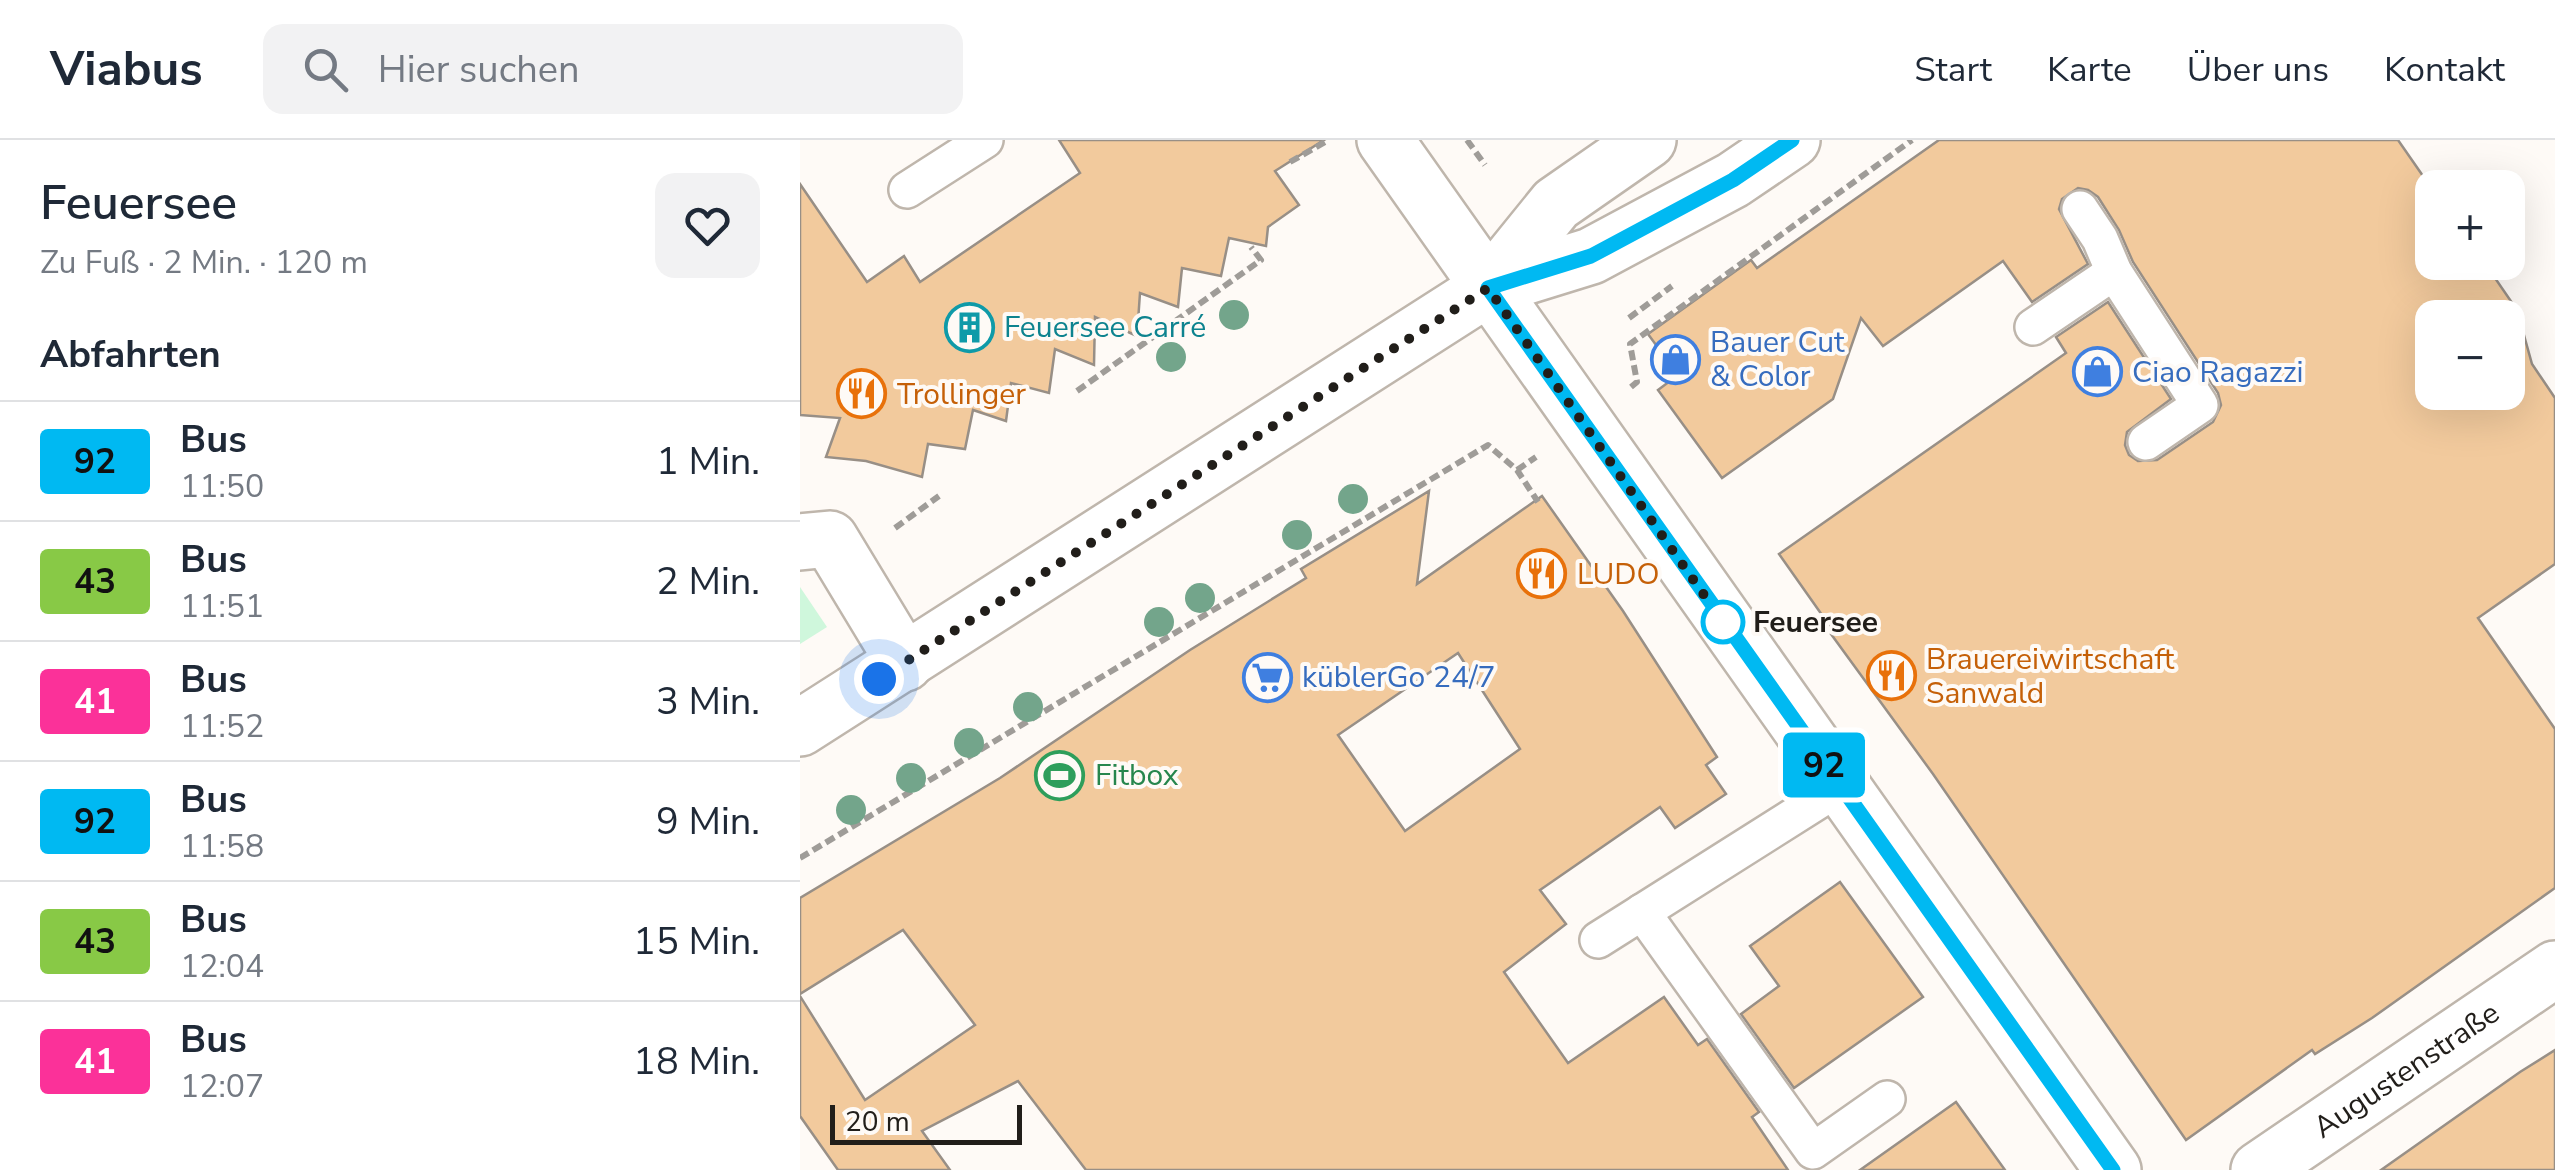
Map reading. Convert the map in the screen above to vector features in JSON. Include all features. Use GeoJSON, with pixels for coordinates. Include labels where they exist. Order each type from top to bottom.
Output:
{"type":"FeatureCollection","features":[{"type":"Feature","properties":{"kind":"street"},"geometry":{"type":"LineString","coordinates":[[1385,140],[2113,1170]]}},
{"type":"Feature","properties":{"kind":"street"},"geometry":{"type":"LineString","coordinates":[[1488,288],[1556,204],[1648,140]]}},
{"type":"Feature","properties":{"kind":"street"},"geometry":{"type":"LineString","coordinates":[[800,728],[1488,288],[1591,256],[1733,180],[1792,140]]}},
{"type":"Feature","properties":{"kind":"street"},"geometry":{"type":"LineString","coordinates":[[800,542],[830,539],[905,663]]}},
{"type":"Feature","properties":{"kind":"street","name":"Augustenstraße"},"geometry":{"type":"LineString","coordinates":[[2258,1170],[2555,969]]}},
{"type":"Feature","properties":{"kind":"lane"},"geometry":{"type":"LineString","coordinates":[[907,190],[985,140]]}},
{"type":"Feature","properties":{"kind":"lane"},"geometry":{"type":"LineString","coordinates":[[2080,209],[2100,239],[2114,272],[2200,405],[2146,442]]}},
{"type":"Feature","properties":{"kind":"lane"},"geometry":{"type":"LineString","coordinates":[[2033,327],[2114,272]]}},
{"type":"Feature","properties":{"kind":"lane"},"geometry":{"type":"LineString","coordinates":[[1598,940],[1840,788]]}},
{"type":"Feature","properties":{"kind":"lane"},"geometry":{"type":"LineString","coordinates":[[1642,912],[1813,1151],[1887,1099]]}},
{"type":"Feature","properties":{"kind":"path"},"geometry":{"type":"LineString","coordinates":[[1290,162],[1328,140]]}},
{"type":"Feature","properties":{"kind":"path"},"geometry":{"type":"LineString","coordinates":[[1468,140],[1485,165]]}},
{"type":"Feature","properties":{"kind":"path"},"geometry":{"type":"LineString","coordinates":[[1583,423],[1637,382],[1630,344],[1912,140]]}},
{"type":"Feature","properties":{"kind":"path"},"geometry":{"type":"LineString","coordinates":[[1076,392],[1261,260],[1251,246]]}},
{"type":"Feature","properties":{"kind":"path"},"geometry":{"type":"LineString","coordinates":[[1734,256],[1741,266]]}},
{"type":"Feature","properties":{"kind":"path"},"geometry":{"type":"LineString","coordinates":[[800,858],[1488,445],[1517,470],[1538,502]]}},
{"type":"Feature","properties":{"kind":"green space"},"geometry":{"type":"Polygon","coordinates":[[[800,587],[827,627],[800,644],[800,587]]]}},
{"type":"Feature","properties":{"kind":"building","name":"Feuersee Carré"},"geometry":{"type":"Polygon","coordinates":[[[1059,140],[1324,140],[1275,171],[1299,205],[1268,227],[1266,246],[1229,238],[1221,276],[1182,268],[1178,307],[1140,293],[1137,336],[1095,317],[1094,365],[1055,349],[1049,393],[1011,383],[1006,421],[973,410],[965,449],[928,444],[922,477],[866,461],[826,457],[840,418],[800,415],[800,184],[867,282],[904,256],[920,282],[1080,173],[1059,140]]]}},
{"type":"Feature","properties":{"kind":"building"},"geometry":{"type":"Polygon","coordinates":[[[1939,140],[2398,140],[2419,170],[2415,170],[2415,280],[2496,280],[2510,300],[2415,300],[2415,410],[2525,410],[2525,339],[2532,364],[2555,398],[2555,564],[2478,618],[2555,729],[2555,888],[2372,1018],[2315,1054],[2312,1050],[2186,1140],[1779,554],[2066,353],[2056,337],[2108,302],[2171,399],[2127,432],[2125,445],[2129,455],[2138,461],[2157,460],[2213,422],[2221,405],[2218,393],[2133,262],[2098,197],[2078,188],[2062,199],[2059,209],[2088,264],[2032,302],[2003,261],[1883,346],[1861,318],[1833,399],[1722,478],[1658,390],[1678,375],[1648,334],[1751,260],[1757,268],[1939,140]]]}},
{"type":"Feature","properties":{"kind":"building"},"geometry":{"type":"Polygon","coordinates":[[[1429,491],[1417,584],[1542,496],[1623,611],[1717,757],[1706,765],[1726,794],[1675,828],[1660,807],[1540,890],[1566,924],[1504,972],[1568,1063],[1664,997],[1698,1045],[1707,1039],[1759,1112],[1752,1117],[1788,1170],[1086,1170],[1018,1081],[922,1131],[950,1170],[838,1170],[800,1116],[800,996],[865,1100],[975,1025],[903,930],[800,994],[800,898],[1000,778],[1190,650],[1306,578],[1301,569],[1429,491]],[[1458,653],[1338,735],[1405,831],[1520,749],[1458,653]]]}},
{"type":"Feature","properties":{"kind":"building"},"geometry":{"type":"Polygon","coordinates":[[[1840,882],[1923,997],[1794,1088],[1741,1014],[1779,986],[1750,946],[1840,882]]]}},
{"type":"Feature","properties":{"kind":"building"},"geometry":{"type":"Polygon","coordinates":[[[2555,1050],[2555,1170],[2381,1170],[2520,1072],[2555,1050]]]}},
{"type":"Feature","properties":{"kind":"building"},"geometry":{"type":"Polygon","coordinates":[[[1956,1102],[2005,1170],[1860,1170],[1956,1102]]]}},
{"type":"Feature","properties":{"kind":"bus line","name":"92"},"geometry":{"type":"LineString","coordinates":[[1792,140],[1733,180],[1591,256],[1488,288],[2113,1170]]}},
{"type":"Feature","properties":{"kind":"place","name":"Feuersee Carré"},"geometry":{"type":"Point","coordinates":[969,327]}},
{"type":"Feature","properties":{"kind":"place","name":"Bauer Cut & Color"},"geometry":{"type":"Point","coordinates":[1675,359]}},
{"type":"Feature","properties":{"kind":"place","name":"Ciao Ragazzi"},"geometry":{"type":"Point","coordinates":[2097,372]}},
{"type":"Feature","properties":{"kind":"place","name":"Trollinger"},"geometry":{"type":"Point","coordinates":[862,394]}},
{"type":"Feature","properties":{"kind":"place","name":"LUDO"},"geometry":{"type":"Point","coordinates":[1542,574]}},
{"type":"Feature","properties":{"kind":"place","name":"Feuersee"},"geometry":{"type":"Point","coordinates":[1723,622]}},
{"type":"Feature","properties":{"kind":"place","name":"Brauereiwirtschaft Sanwald"},"geometry":{"type":"Point","coordinates":[1891,676]}},
{"type":"Feature","properties":{"kind":"place","name":"küblerGo 24/7"},"geometry":{"type":"Point","coordinates":[1267,677]}},
{"type":"Feature","properties":{"kind":"place","name":"Fitbox"},"geometry":{"type":"Point","coordinates":[1060,775]}},
{"type":"Feature","properties":{"kind":"route"},"geometry":{"type":"LineString","coordinates":[[879,679],[1488,288],[1723,622]]}}]}
